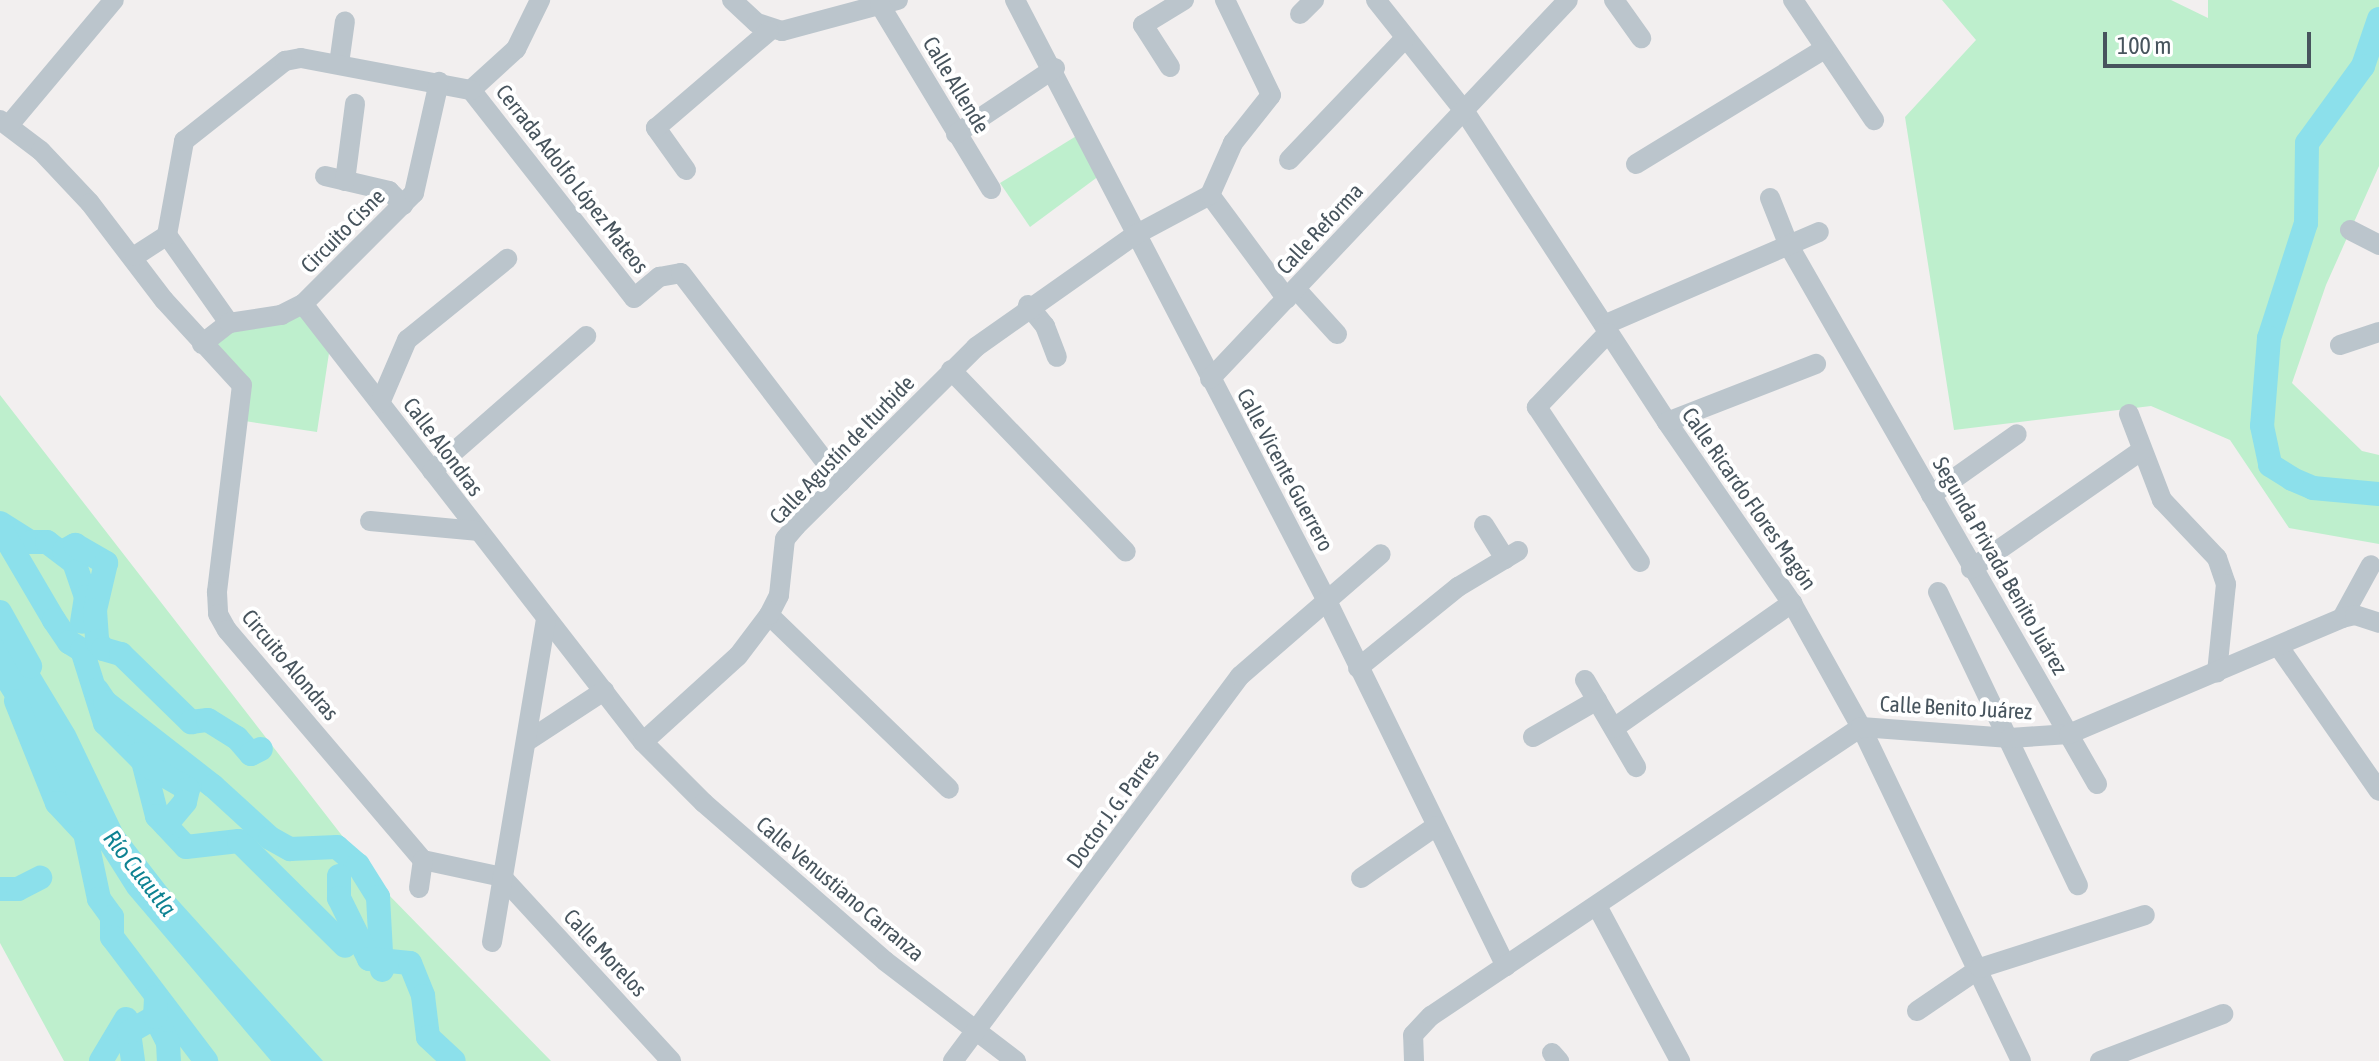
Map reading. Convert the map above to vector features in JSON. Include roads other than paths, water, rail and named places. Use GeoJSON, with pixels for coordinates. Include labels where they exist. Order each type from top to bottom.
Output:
{"type":"FeatureCollection","features":[{"type":"Feature","properties":{"kind":"street"},"geometry":{"type":"LineString","coordinates":[[114,0],[5,122],[41,151],[135,256],[170,306],[202,344]]}},
{"type":"Feature","properties":{"kind":"street"},"geometry":{"type":"LineString","coordinates":[[229,323],[167,235],[184,141],[285,61],[339,64],[471,90],[516,49],[540,0]]}},
{"type":"Feature","properties":{"kind":"street"},"geometry":{"type":"LineString","coordinates":[[732,0],[769,31]]}},
{"type":"Feature","properties":{"kind":"street","name":"Calle Vicente Guerrero"},"geometry":{"type":"LineString","coordinates":[[1015,0],[1055,68],[1135,235],[1326,599],[1506,966]]}},
{"type":"Feature","properties":{"kind":"street"},"geometry":{"type":"LineString","coordinates":[[1170,67],[1143,25],[1184,0]]}},
{"type":"Feature","properties":{"kind":"street"},"geometry":{"type":"LineString","coordinates":[[1225,0],[1271,95],[1233,143],[1210,195],[1292,294],[1337,334]]}},
{"type":"Feature","properties":{"kind":"street","name":"Calle Ricardo Flores Magón"},"geometry":{"type":"LineString","coordinates":[[1376,0],[1465,112],[1667,422],[1792,603],[1861,727],[1980,968],[2021,1061]]}},
{"type":"Feature","properties":{"kind":"street","name":"Calle Reforma"},"geometry":{"type":"LineString","coordinates":[[1210,379],[1568,0]]}},
{"type":"Feature","properties":{"kind":"street"},"geometry":{"type":"LineString","coordinates":[[1614,0],[1641,38]]}},
{"type":"Feature","properties":{"kind":"street"},"geometry":{"type":"LineString","coordinates":[[1793,0],[1823,50],[1874,120]]}},
{"type":"Feature","properties":{"kind":"street"},"geometry":{"type":"LineString","coordinates":[[686,170],[656,128],[769,31],[889,2]]}},
{"type":"Feature","properties":{"kind":"street","name":"Calle Allende"},"geometry":{"type":"LineString","coordinates":[[889,2],[956,134],[991,189]]}},
{"type":"Feature","properties":{"kind":"street"},"geometry":{"type":"LineString","coordinates":[[339,64],[345,21]]}},
{"type":"Feature","properties":{"kind":"street"},"geometry":{"type":"LineString","coordinates":[[1289,160],[1405,38]]}},
{"type":"Feature","properties":{"kind":"street"},"geometry":{"type":"LineString","coordinates":[[1636,164],[1823,50]]}},
{"type":"Feature","properties":{"kind":"street"},"geometry":{"type":"LineString","coordinates":[[956,134],[1055,68]]}},
{"type":"Feature","properties":{"kind":"street","name":"Circuito Cisne"},"geometry":{"type":"LineString","coordinates":[[202,344],[229,323],[281,315],[303,304],[414,193],[439,82]]}},
{"type":"Feature","properties":{"kind":"street","name":"Cerrada Adolfo López Mateos"},"geometry":{"type":"LineString","coordinates":[[471,90],[634,298],[659,277],[681,273],[841,482]]}},
{"type":"Feature","properties":{"kind":"street"},"geometry":{"type":"LineString","coordinates":[[355,104],[335,178],[389,191],[403,205]]}},
{"type":"Feature","properties":{"kind":"street","name":"Calle Agustín de Iturbide"},"geometry":{"type":"LineString","coordinates":[[643,742],[738,656],[769,615],[779,595],[785,539],[951,370],[1028,305],[1135,235],[1210,195]]}},
{"type":"Feature","properties":{"kind":"street","name":"Segunda Privada Benito Juárez"},"geometry":{"type":"LineString","coordinates":[[1770,198],[1789,246],[1971,569],[2097,784]]}},
{"type":"Feature","properties":{"kind":"street"},"geometry":{"type":"LineString","coordinates":[[2350,230],[2379,245]]}},
{"type":"Feature","properties":{"kind":"street"},"geometry":{"type":"LineString","coordinates":[[1640,562],[1537,407],[1606,329],[1819,232]]}},
{"type":"Feature","properties":{"kind":"street"},"geometry":{"type":"LineString","coordinates":[[135,256],[167,235]]}},
{"type":"Feature","properties":{"kind":"street"},"geometry":{"type":"LineString","coordinates":[[380,403],[407,340],[507,259]]}},
{"type":"Feature","properties":{"kind":"street"},"geometry":{"type":"LineString","coordinates":[[170,306],[204,291]]}},
{"type":"Feature","properties":{"kind":"street","name":"Calle Alondras"},"geometry":{"type":"LineString","coordinates":[[303,304],[643,742]]}},
{"type":"Feature","properties":{"kind":"street"},"geometry":{"type":"LineString","coordinates":[[1028,305],[1045,326],[1057,357]]}},
{"type":"Feature","properties":{"kind":"street"},"geometry":{"type":"LineString","coordinates":[[2340,345],[2379,332]]}},
{"type":"Feature","properties":{"kind":"street"},"geometry":{"type":"LineString","coordinates":[[432,471],[586,336]]}},
{"type":"Feature","properties":{"kind":"street","name":"Circuito Alondras"},"geometry":{"type":"LineString","coordinates":[[202,344],[242,385],[218,614],[423,860]]}},
{"type":"Feature","properties":{"kind":"street"},"geometry":{"type":"LineString","coordinates":[[1667,422],[1816,364]]}},
{"type":"Feature","properties":{"kind":"street"},"geometry":{"type":"LineString","coordinates":[[951,370],[1126,552]]}},
{"type":"Feature","properties":{"kind":"street"},"geometry":{"type":"LineString","coordinates":[[2129,414],[2162,500],[2217,558],[2226,584],[2217,673]]}},
{"type":"Feature","properties":{"kind":"street"},"geometry":{"type":"LineString","coordinates":[[1931,495],[2017,434]]}},
{"type":"Feature","properties":{"kind":"street"},"geometry":{"type":"LineString","coordinates":[[1971,569],[2142,450]]}},
{"type":"Feature","properties":{"kind":"street"},"geometry":{"type":"LineString","coordinates":[[370,521],[477,531]]}},
{"type":"Feature","properties":{"kind":"street"},"geometry":{"type":"LineString","coordinates":[[1358,668],[1458,587],[1512,555],[1484,525]]}},
{"type":"Feature","properties":{"kind":"street","name":"Doctor J. G. Parres"},"geometry":{"type":"LineString","coordinates":[[953,1061],[1240,676],[1381,554]]}},
{"type":"Feature","properties":{"kind":"street"},"geometry":{"type":"LineString","coordinates":[[2342,618],[2371,565]]}},
{"type":"Feature","properties":{"kind":"street"},"geometry":{"type":"LineString","coordinates":[[1938,592],[2078,885]]}},
{"type":"Feature","properties":{"kind":"street"},"geometry":{"type":"LineString","coordinates":[[1614,728],[1792,603]]}},
{"type":"Feature","properties":{"kind":"street"},"geometry":{"type":"LineString","coordinates":[[769,615],[949,789]]}},
{"type":"Feature","properties":{"kind":"street"},"geometry":{"type":"LineString","coordinates":[[2342,618],[2355,615],[2379,623]]}},
{"type":"Feature","properties":{"kind":"street"},"geometry":{"type":"LineString","coordinates":[[492,942],[529,740],[546,618]]}},
{"type":"Feature","properties":{"kind":"street","name":"Calle Benito Juárez"},"geometry":{"type":"LineString","coordinates":[[1414,1061],[1413,1035],[1421,1024],[1861,727],[2010,738],[2069,734],[2342,618]]}},
{"type":"Feature","properties":{"kind":"street"},"geometry":{"type":"LineString","coordinates":[[2279,647],[2379,791]]}},
{"type":"Feature","properties":{"kind":"street"},"geometry":{"type":"LineString","coordinates":[[1585,680],[1636,767]]}},
{"type":"Feature","properties":{"kind":"street"},"geometry":{"type":"LineString","coordinates":[[529,740],[604,691]]}},
{"type":"Feature","properties":{"kind":"street"},"geometry":{"type":"LineString","coordinates":[[1533,737],[1597,700]]}},
{"type":"Feature","properties":{"kind":"street","name":"Calle Venustiano Carranza"},"geometry":{"type":"LineString","coordinates":[[643,742],[790,880],[885,961],[1016,1061]]}},
{"type":"Feature","properties":{"kind":"street"},"geometry":{"type":"LineString","coordinates":[[1361,878],[1436,826]]}},
{"type":"Feature","properties":{"kind":"street"},"geometry":{"type":"LineString","coordinates":[[419,888],[423,860],[502,877]]}},
{"type":"Feature","properties":{"kind":"street","name":"Calle Morelos"},"geometry":{"type":"LineString","coordinates":[[502,877],[671,1061]]}},
{"type":"Feature","properties":{"kind":"street"},"geometry":{"type":"LineString","coordinates":[[1597,906],[1680,1061]]}},
{"type":"Feature","properties":{"kind":"street"},"geometry":{"type":"LineString","coordinates":[[1917,1011],[1980,968],[2145,915]]}},
{"type":"Feature","properties":{"kind":"street"},"geometry":{"type":"LineString","coordinates":[[2100,1061],[2223,1014]]}},
{"type":"Feature","properties":{"kind":"water","name":"Río Cuautla"},"geometry":{"type":"Polygon","coordinates":[[[0,620],[23,645],[75,731],[123,831],[172,894],[323,1061],[271,1061],[128,893],[0,690],[0,620]]]}},
{"type":"Feature","properties":{"kind":"waterway"},"geometry":{"type":"LineString","coordinates":[[2379,19],[2363,66],[2307,143],[2306,223],[2269,338],[2262,426],[2270,465],[2292,479],[2313,488],[2379,494]]}},
{"type":"Feature","properties":{"kind":"waterway"},"geometry":{"type":"LineString","coordinates":[[0,523],[31,542],[47,542],[74,562],[86,597],[82,622]]}},
{"type":"Feature","properties":{"kind":"waterway"},"geometry":{"type":"LineString","coordinates":[[0,528],[54,620],[69,642],[82,650],[105,723],[143,761],[157,816],[186,847],[239,841],[345,946]]}},
{"type":"Feature","properties":{"kind":"waterway"},"geometry":{"type":"LineString","coordinates":[[64,551],[75,545],[106,563],[95,610],[97,641],[103,649],[121,654],[191,722],[208,720],[237,738],[251,754],[261,749]]}},
{"type":"Feature","properties":{"kind":"waterway"},"geometry":{"type":"LineString","coordinates":[[0,612],[30,666]]}},
{"type":"Feature","properties":{"kind":"waterway"},"geometry":{"type":"LineString","coordinates":[[97,690],[105,702],[213,786],[270,838],[290,849],[337,847],[358,865],[378,897],[382,970]]}},
{"type":"Feature","properties":{"kind":"waterway","name":"Río Cuautla"},"geometry":{"type":"LineString","coordinates":[[16,701],[57,803],[85,833],[99,899],[112,917],[112,937],[206,1061]]}},
{"type":"Feature","properties":{"kind":"waterway"},"geometry":{"type":"LineString","coordinates":[[139,754],[150,767],[188,789],[185,802],[166,825]]}},
{"type":"Feature","properties":{"kind":"waterway"},"geometry":{"type":"LineString","coordinates":[[339,876],[339,898],[369,959],[410,963],[423,996],[428,1037],[454,1061]]}},
{"type":"Feature","properties":{"kind":"waterway"},"geometry":{"type":"LineString","coordinates":[[0,889],[18,889],[40,878]]}},
{"type":"Feature","properties":{"kind":"waterway"},"geometry":{"type":"LineString","coordinates":[[133,1061],[129,1032],[155,1017],[156,997]]}},
{"type":"Feature","properties":{"kind":"waterway"},"geometry":{"type":"LineString","coordinates":[[155,1017],[168,1043],[169,1061]]}},
{"type":"Feature","properties":{"kind":"waterway"},"geometry":{"type":"LineString","coordinates":[[101,1061],[126,1019]]}}]}
